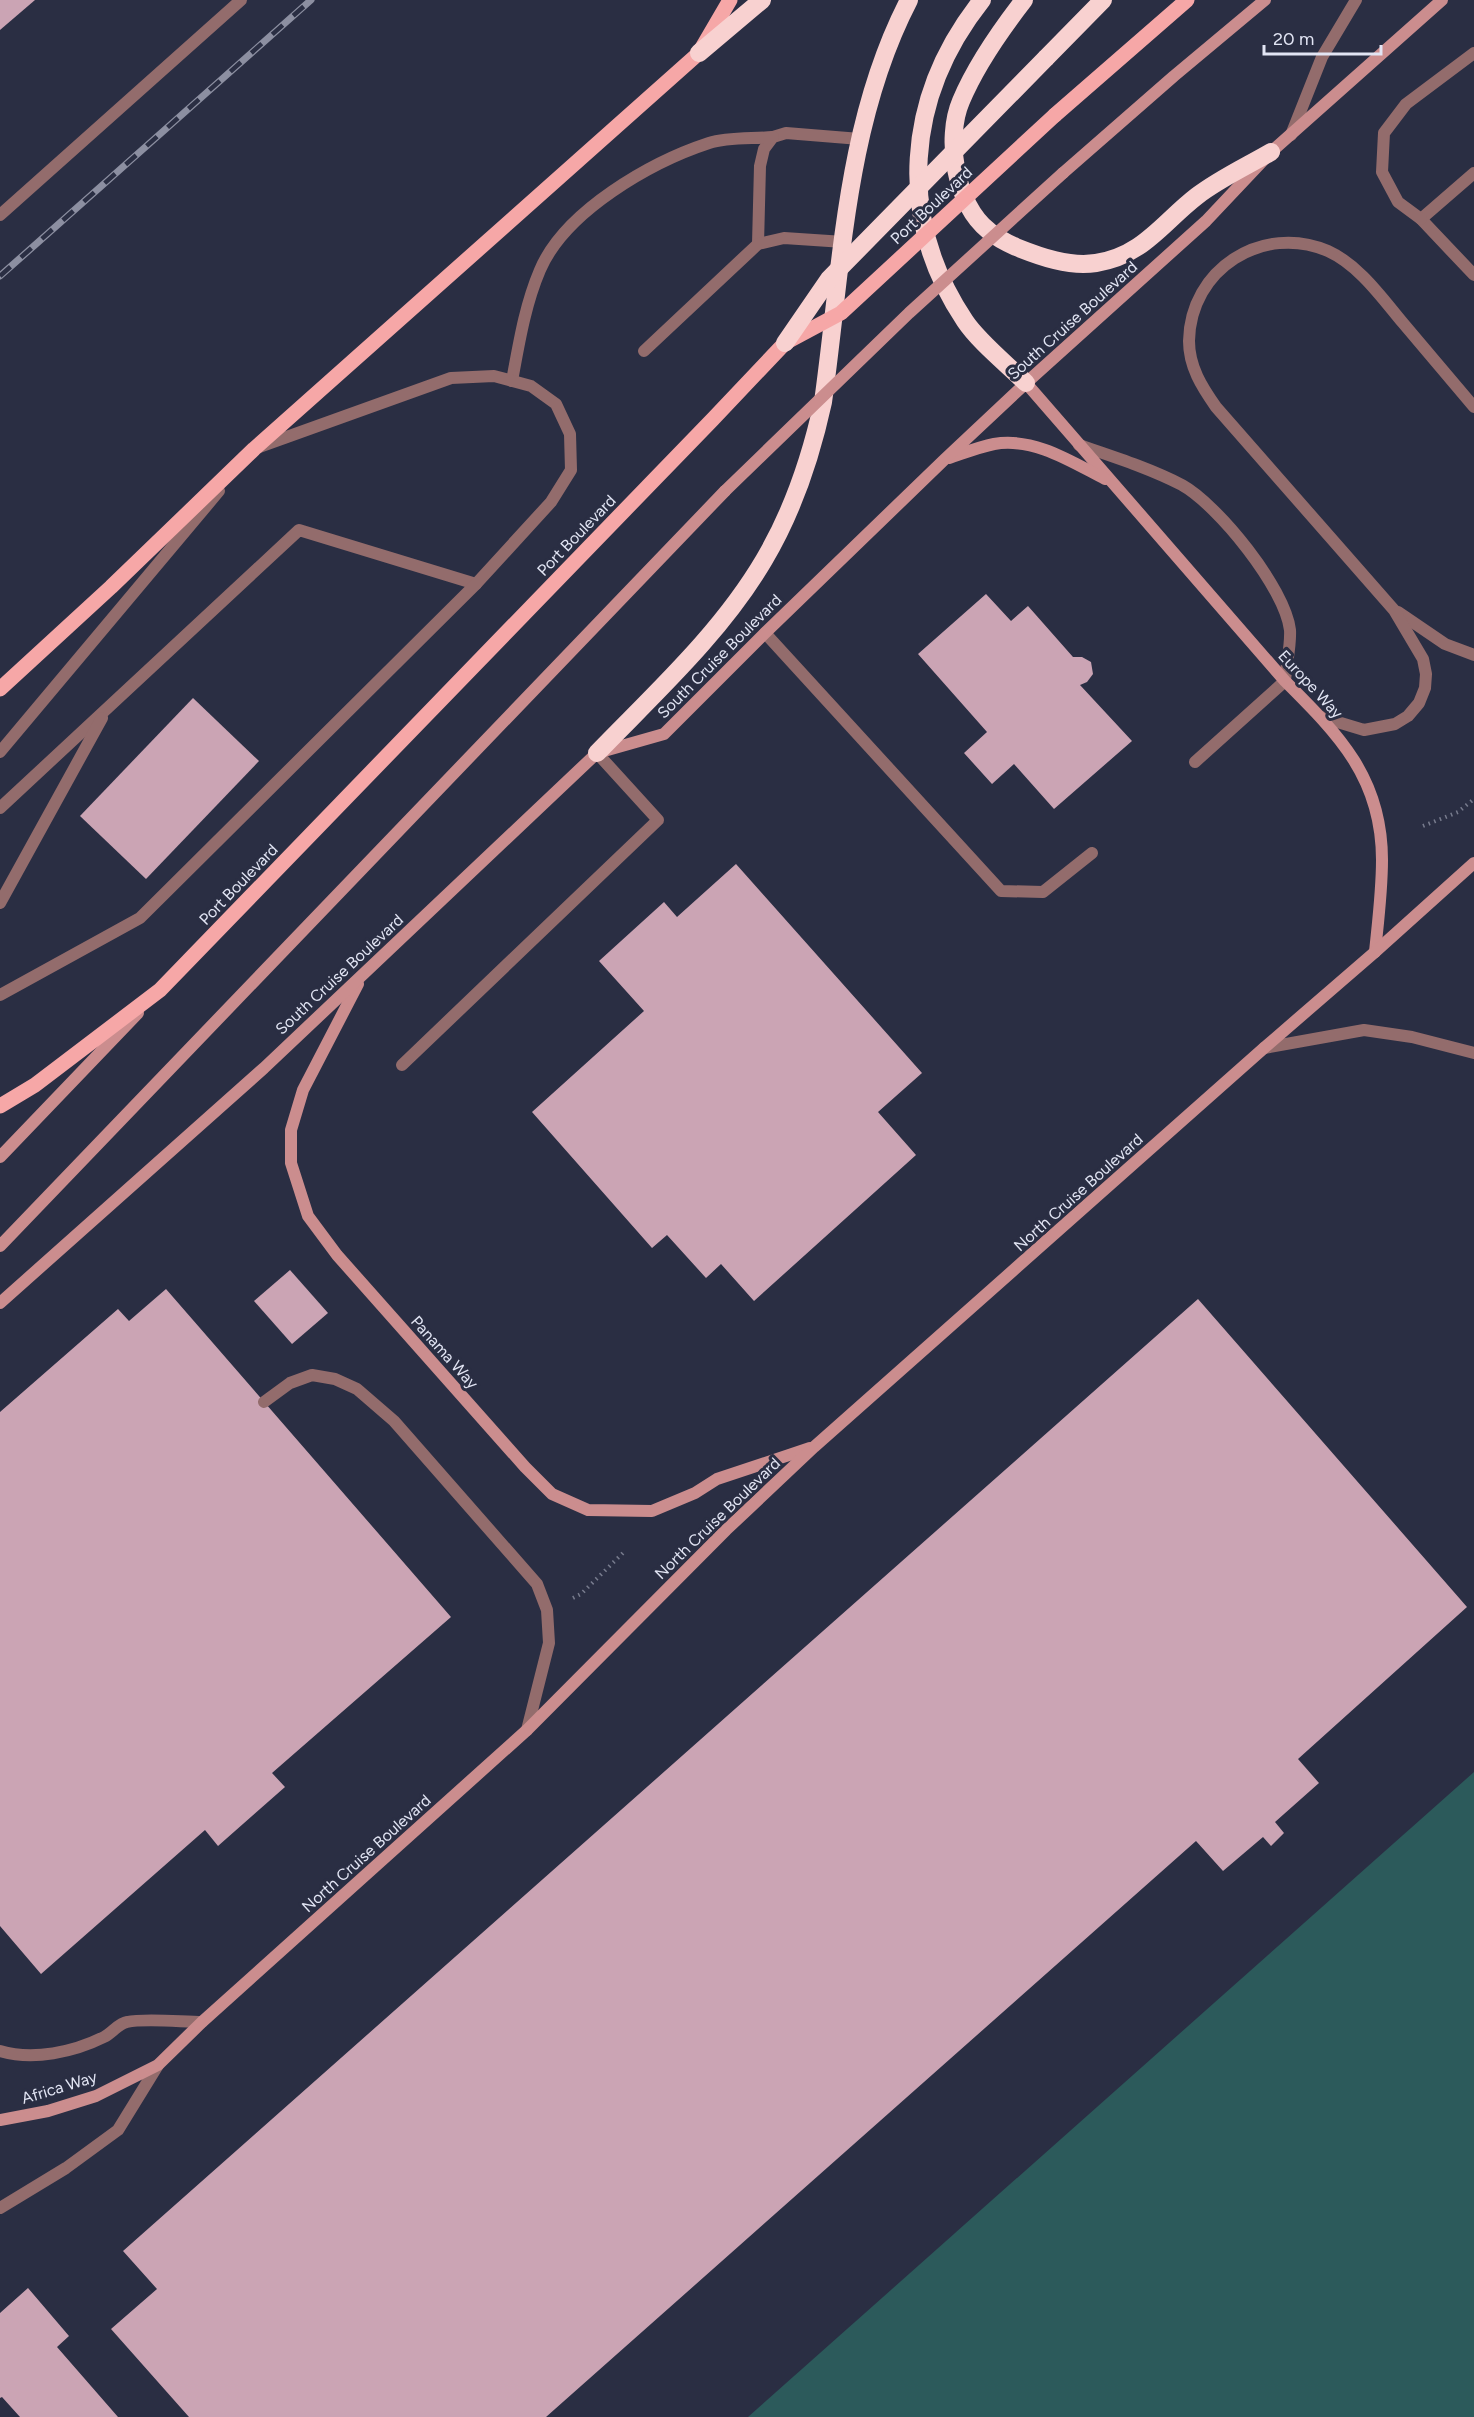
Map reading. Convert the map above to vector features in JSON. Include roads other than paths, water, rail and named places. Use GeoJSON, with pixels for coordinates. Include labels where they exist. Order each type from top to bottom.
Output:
{"type":"FeatureCollection","features":[{"type":"Feature","properties":{"kind":"highway"},"geometry":{"type":"LineString","coordinates":[[699,53],[762,0]]}},
{"type":"Feature","properties":{"kind":"highway"},"geometry":{"type":"LineString","coordinates":[[597,753],[689,657],[724,616],[764,559],[798,489],[816,431],[825,383],[851,181],[860,139],[877,75],[909,0]]}},
{"type":"Feature","properties":{"kind":"highway"},"geometry":{"type":"LineString","coordinates":[[982,0],[940,69],[926,105],[918,148],[920,206],[933,262],[947,292],[967,324],[1026,383]]}},
{"type":"Feature","properties":{"kind":"highway"},"geometry":{"type":"LineString","coordinates":[[1024,0],[1003,27],[960,102],[953,136],[955,166],[963,194],[974,215],[988,231],[1010,244],[1047,259],[1096,263],[1117,257],[1138,247],[1159,232],[1197,196],[1271,152]]}},
{"type":"Feature","properties":{"kind":"highway"},"geometry":{"type":"LineString","coordinates":[[785,343],[829,279],[1102,0]]}},
{"type":"Feature","properties":{"kind":"main road"},"geometry":{"type":"LineString","coordinates":[[0,688],[111,587],[254,449],[699,53],[730,0]]}},
{"type":"Feature","properties":{"kind":"main road","name":"Port Boulevard"},"geometry":{"type":"LineString","coordinates":[[0,1106],[35,1085],[160,990],[785,343],[841,313],[1055,115],[1187,0]]}},
{"type":"Feature","properties":{"kind":"street"},"geometry":{"type":"LineString","coordinates":[[0,1246],[725,491],[909,313],[1063,173],[1265,0]]}},
{"type":"Feature","properties":{"kind":"street","name":"South Cruise Boulevard"},"geometry":{"type":"LineString","coordinates":[[0,1303],[264,1068],[597,753],[664,734],[945,459],[1026,383],[1206,222],[1271,152],[1442,0]]}},
{"type":"Feature","properties":{"kind":"street","name":"Europe Way"},"geometry":{"type":"LineString","coordinates":[[1026,383],[1285,681],[1321,717],[1362,772],[1377,809],[1382,861],[1375,952]]}},
{"type":"Feature","properties":{"kind":"street"},"geometry":{"type":"LineString","coordinates":[[945,459],[996,443],[1015,444],[1055,453],[1111,483]]}},
{"type":"Feature","properties":{"kind":"street","name":"North Cruise Boulevard"},"geometry":{"type":"LineString","coordinates":[[158,2065],[202,2022],[527,1730],[726,1530],[814,1447],[1474,863]]}},
{"type":"Feature","properties":{"kind":"street","name":"Panama Way"},"geometry":{"type":"LineString","coordinates":[[364,972],[303,1090],[291,1130],[291,1163],[298,1188],[308,1216],[337,1255],[525,1467],[552,1494],[588,1510],[652,1511],[695,1493],[717,1479],[814,1447]]}},
{"type":"Feature","properties":{"kind":"street"},"geometry":{"type":"LineString","coordinates":[[0,1157],[160,990]]}},
{"type":"Feature","properties":{"kind":"street","name":"Africa Way"},"geometry":{"type":"LineString","coordinates":[[0,2120],[48,2111],[96,2096],[158,2065]]}},
{"type":"Feature","properties":{"kind":"lane"},"geometry":{"type":"LineString","coordinates":[[0,215],[241,0]]}},
{"type":"Feature","properties":{"kind":"lane"},"geometry":{"type":"LineString","coordinates":[[1291,135],[1322,57],[1356,0]]}},
{"type":"Feature","properties":{"kind":"lane"},"geometry":{"type":"LineString","coordinates":[[1474,53],[1406,104],[1384,133],[1382,172],[1398,202],[1421,219],[1474,275]]}},
{"type":"Feature","properties":{"kind":"lane"},"geometry":{"type":"LineString","coordinates":[[512,381],[524,319],[541,269],[558,240],[613,189],[662,162],[711,142],[773,137],[786,133],[860,139]]}},
{"type":"Feature","properties":{"kind":"lane"},"geometry":{"type":"LineString","coordinates":[[758,244],[760,166],[764,149],[773,137]]}},
{"type":"Feature","properties":{"kind":"lane"},"geometry":{"type":"LineString","coordinates":[[1421,219],[1474,173]]}},
{"type":"Feature","properties":{"kind":"lane"},"geometry":{"type":"LineString","coordinates":[[644,351],[758,244],[784,238],[844,242]]}},
{"type":"Feature","properties":{"kind":"lane"},"geometry":{"type":"LineString","coordinates":[[1321,717],[1364,730],[1395,724],[1408,716],[1419,703],[1425,688],[1424,659],[1394,610],[1216,407],[1200,384],[1193,365],[1189,342],[1191,319],[1197,301],[1208,282],[1222,267],[1244,252],[1267,244],[1288,242],[1309,244],[1330,252],[1351,265],[1373,288],[1474,407]]}},
{"type":"Feature","properties":{"kind":"lane"},"geometry":{"type":"LineString","coordinates":[[0,752],[254,449],[451,378],[494,376],[531,386],[556,404],[570,434],[571,470],[551,502],[476,584],[140,918],[0,994]]}},
{"type":"Feature","properties":{"kind":"lane"},"geometry":{"type":"LineString","coordinates":[[1079,445],[1152,471],[1184,486],[1202,499],[1260,566],[1280,599],[1290,630],[1285,681],[1195,762]]}},
{"type":"Feature","properties":{"kind":"lane"},"geometry":{"type":"LineString","coordinates":[[0,808],[300,530],[476,584]]}},
{"type":"Feature","properties":{"kind":"lane"},"geometry":{"type":"LineString","coordinates":[[1394,610],[1445,644],[1474,655]]}},
{"type":"Feature","properties":{"kind":"lane"},"geometry":{"type":"LineString","coordinates":[[765,633],[1001,891],[1043,892],[1092,853]]}},
{"type":"Feature","properties":{"kind":"lane"},"geometry":{"type":"LineString","coordinates":[[0,903],[107,708]]}},
{"type":"Feature","properties":{"kind":"lane"},"geometry":{"type":"LineString","coordinates":[[402,1065],[658,820],[597,753]]}},
{"type":"Feature","properties":{"kind":"lane"},"geometry":{"type":"LineString","coordinates":[[1264,1048],[1364,1030],[1412,1037],[1474,1053]]}},
{"type":"Feature","properties":{"kind":"lane"},"geometry":{"type":"LineString","coordinates":[[264,1402],[290,1383],[312,1375],[335,1379],[357,1389],[394,1421],[537,1584],[547,1610],[549,1643],[527,1730]]}},
{"type":"Feature","properties":{"kind":"lane"},"geometry":{"type":"LineString","coordinates":[[0,2051],[21,2055],[67,2049],[88,2044],[126,2022],[202,2022]]}},
{"type":"Feature","properties":{"kind":"lane","name":"North Cruise Boulevard"},"geometry":{"type":"LineString","coordinates":[[0,2208],[66,2168],[118,2130],[158,2065]]}},
{"type":"Feature","properties":{"kind":"railway"},"geometry":{"type":"LineString","coordinates":[[0,276],[311,0]]}}]}
